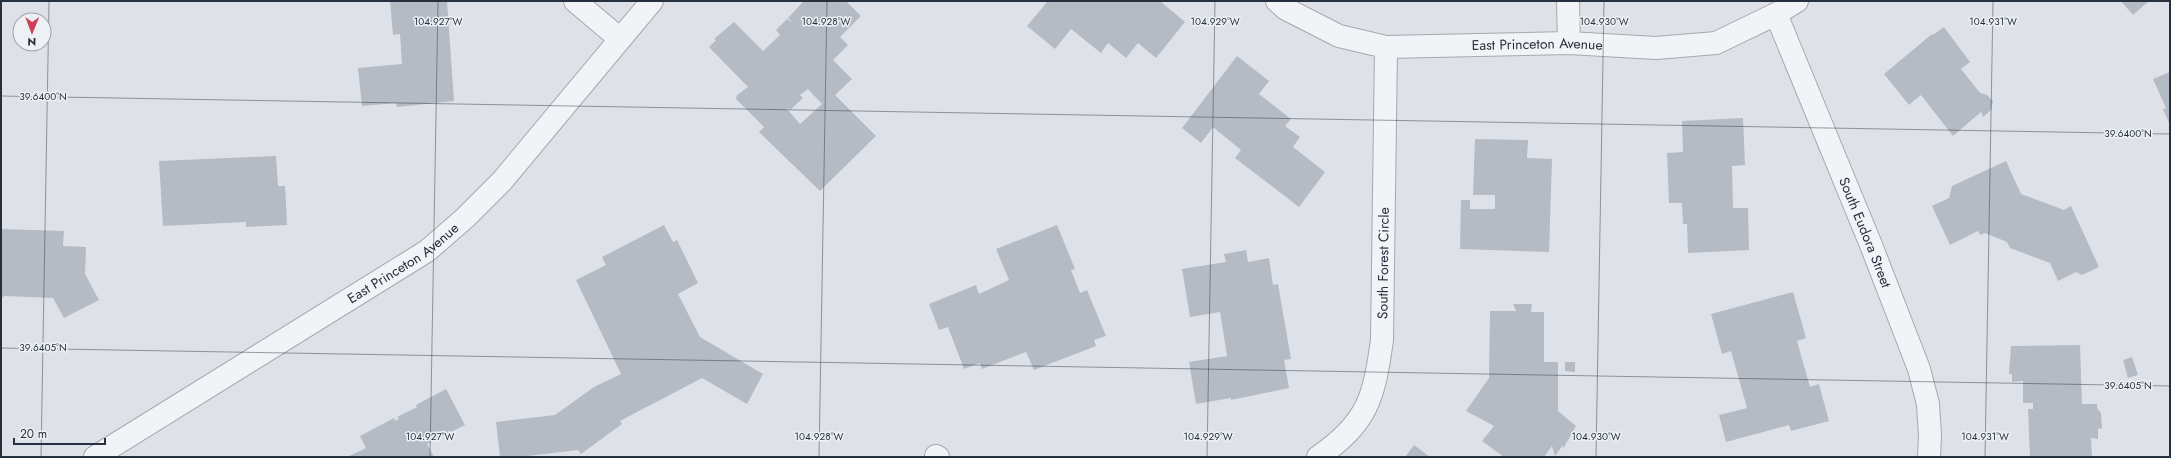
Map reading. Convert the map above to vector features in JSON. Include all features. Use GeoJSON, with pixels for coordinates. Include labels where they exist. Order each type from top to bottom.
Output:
{"type":"FeatureCollection","features":[{"type":"Feature","properties":{"kind":"street"},"geometry":{"type":"LineString","coordinates":[[575,1],[620,39]]}},
{"type":"Feature","properties":{"kind":"street","name":"East Princeton Avenue"},"geometry":{"type":"LineString","coordinates":[[94,457],[427,251],[465,218],[502,181],[652,1]]}},
{"type":"Feature","properties":{"kind":"street","name":"East Princeton Avenue"},"geometry":{"type":"LineString","coordinates":[[1277,1],[1286,9],[1339,36],[1386,47],[1569,43],[1656,48],[1716,43],[1776,14],[1797,1]]}},
{"type":"Feature","properties":{"kind":"street"},"geometry":{"type":"LineString","coordinates":[[1568,1],[1569,43]]}},
{"type":"Feature","properties":{"kind":"street","name":"South Eudora Street"},"geometry":{"type":"LineString","coordinates":[[1776,14],[1871,245],[1919,369],[1928,404],[1929,457]]}},
{"type":"Feature","properties":{"kind":"street","name":"South Forest Circle"},"geometry":{"type":"LineString","coordinates":[[1318,457],[1338,443],[1356,425],[1369,402],[1377,377],[1382,340],[1386,47]]}},
{"type":"Feature","properties":{"kind":"building"},"geometry":{"type":"Polygon","coordinates":[[[390,1],[447,1],[454,101],[397,107],[396,103],[362,106],[358,68],[402,64],[400,34],[393,35],[390,1]]]}},
{"type":"Feature","properties":{"kind":"building"},"geometry":{"type":"Polygon","coordinates":[[[804,1],[846,1],[861,16],[840,37],[848,45],[833,60],[852,79],[835,95],[876,136],[820,191],[759,132],[764,127],[736,99],[737,95],[748,87],[709,47],[716,40],[714,39],[734,22],[763,51],[780,35],[776,30],[787,19],[793,23],[788,18],[804,1]],[[808,89],[800,95],[803,98],[790,110],[788,108],[787,109],[800,124],[822,104],[808,89]]]}},
{"type":"Feature","properties":{"kind":"building"},"geometry":{"type":"Polygon","coordinates":[[[1048,1],[1160,1],[1185,22],[1156,58],[1138,43],[1126,58],[1108,43],[1101,53],[1071,29],[1055,49],[1027,26],[1048,1]]]}},
{"type":"Feature","properties":{"kind":"building"},"geometry":{"type":"Polygon","coordinates":[[[2121,1],[2149,1],[2133,15],[2121,1]]]}},
{"type":"Feature","properties":{"kind":"building"},"geometry":{"type":"Polygon","coordinates":[[[1944,27],[1970,62],[1961,69],[1980,93],[1987,95],[1993,101],[1991,110],[1983,117],[1981,112],[1953,136],[1921,95],[1909,105],[1884,74],[1932,34],[1933,35],[1944,27]]]}},
{"type":"Feature","properties":{"kind":"building"},"geometry":{"type":"Polygon","coordinates":[[[1237,56],[1269,81],[1259,94],[1291,119],[1285,126],[1300,137],[1293,147],[1325,172],[1299,207],[1235,158],[1241,150],[1213,127],[1201,143],[1182,128],[1237,56]]]}},
{"type":"Feature","properties":{"kind":"building"},"geometry":{"type":"Polygon","coordinates":[[[2170,72],[2170,125],[2163,109],[2166,108],[2153,79],[2170,72]]]}},
{"type":"Feature","properties":{"kind":"building"},"geometry":{"type":"Polygon","coordinates":[[[1743,118],[1745,165],[1732,166],[1733,208],[1748,208],[1749,250],[1688,253],[1687,224],[1683,224],[1682,203],[1669,203],[1667,153],[1683,152],[1682,121],[1743,118]]]}},
{"type":"Feature","properties":{"kind":"building"},"geometry":{"type":"Polygon","coordinates":[[[1475,139],[1528,140],[1527,158],[1552,159],[1549,252],[1460,249],[1461,200],[1470,200],[1470,209],[1495,209],[1495,195],[1473,195],[1475,139]]]}},
{"type":"Feature","properties":{"kind":"building"},"geometry":{"type":"Polygon","coordinates":[[[276,156],[278,186],[285,186],[287,225],[246,227],[246,222],[163,226],[159,161],[276,156]]]}},
{"type":"Feature","properties":{"kind":"building"},"geometry":{"type":"Polygon","coordinates":[[[2006,161],[2021,194],[2064,210],[2071,206],[2099,267],[2082,275],[2076,272],[2058,281],[2050,263],[2010,248],[2007,242],[1985,233],[1980,235],[1978,231],[1950,245],[1932,206],[1949,198],[1952,186],[2006,161]]]}},
{"type":"Feature","properties":{"kind":"building"},"geometry":{"type":"Polygon","coordinates":[[[664,225],[673,242],[677,240],[698,283],[678,294],[700,337],[763,374],[747,404],[702,378],[620,421],[622,424],[581,454],[578,450],[519,457],[500,457],[496,422],[555,415],[594,387],[621,374],[576,280],[606,265],[602,257],[664,225]]]}},
{"type":"Feature","properties":{"kind":"building"},"geometry":{"type":"Polygon","coordinates":[[[1057,225],[1075,269],[1071,270],[1080,293],[1087,290],[1106,336],[1094,340],[1096,346],[1034,370],[1026,352],[982,369],[980,363],[964,369],[948,327],[939,330],[929,304],[976,285],[979,294],[1009,280],[996,249],[1057,225]]]}},
{"type":"Feature","properties":{"kind":"building"},"geometry":{"type":"Polygon","coordinates":[[[1,229],[64,231],[63,246],[86,247],[85,274],[99,300],[64,318],[53,298],[4,296],[1,299],[1,229]]]}},
{"type":"Feature","properties":{"kind":"building"},"geometry":{"type":"Polygon","coordinates":[[[1246,250],[1248,262],[1269,258],[1273,285],[1278,284],[1291,359],[1284,360],[1289,388],[1231,400],[1231,398],[1196,404],[1189,362],[1227,356],[1220,312],[1190,317],[1182,269],[1226,262],[1224,254],[1246,250]]]}},
{"type":"Feature","properties":{"kind":"building"},"geometry":{"type":"Polygon","coordinates":[[[1793,292],[1806,338],[1797,341],[1810,387],[1819,384],[1829,421],[1791,431],[1789,425],[1726,442],[1719,415],[1747,408],[1731,351],[1722,354],[1711,314],[1793,292]]]}},
{"type":"Feature","properties":{"kind":"building"},"geometry":{"type":"Polygon","coordinates":[[[1513,304],[1532,304],[1531,312],[1544,312],[1544,362],[1558,362],[1558,411],[1576,426],[1563,449],[1563,445],[1555,456],[1552,446],[1544,457],[1504,457],[1482,441],[1494,426],[1466,411],[1489,378],[1490,311],[1516,311],[1513,304]]]}},
{"type":"Feature","properties":{"kind":"building"},"geometry":{"type":"Polygon","coordinates":[[[2080,345],[2082,404],[2097,404],[2097,408],[2101,413],[2102,429],[2098,428],[2098,439],[2091,438],[2092,457],[2030,457],[2028,409],[2033,409],[2033,403],[2023,403],[2023,381],[2012,382],[2012,374],[2009,374],[2011,346],[2080,345]]]}},
{"type":"Feature","properties":{"kind":"building"},"geometry":{"type":"Polygon","coordinates":[[[2132,357],[2138,375],[2128,378],[2123,360],[2132,357]]]}},
{"type":"Feature","properties":{"kind":"building"},"geometry":{"type":"Polygon","coordinates":[[[1565,362],[1575,362],[1575,372],[1565,371],[1565,362]]]}},
{"type":"Feature","properties":{"kind":"building"},"geometry":{"type":"Polygon","coordinates":[[[446,389],[465,425],[427,444],[434,457],[347,457],[366,448],[360,436],[394,418],[395,421],[399,419],[397,417],[417,407],[416,405],[446,389]]]}},
{"type":"Feature","properties":{"kind":"building"},"geometry":{"type":"Polygon","coordinates":[[[1414,445],[1430,457],[1405,457],[1414,445]]]}}]}
